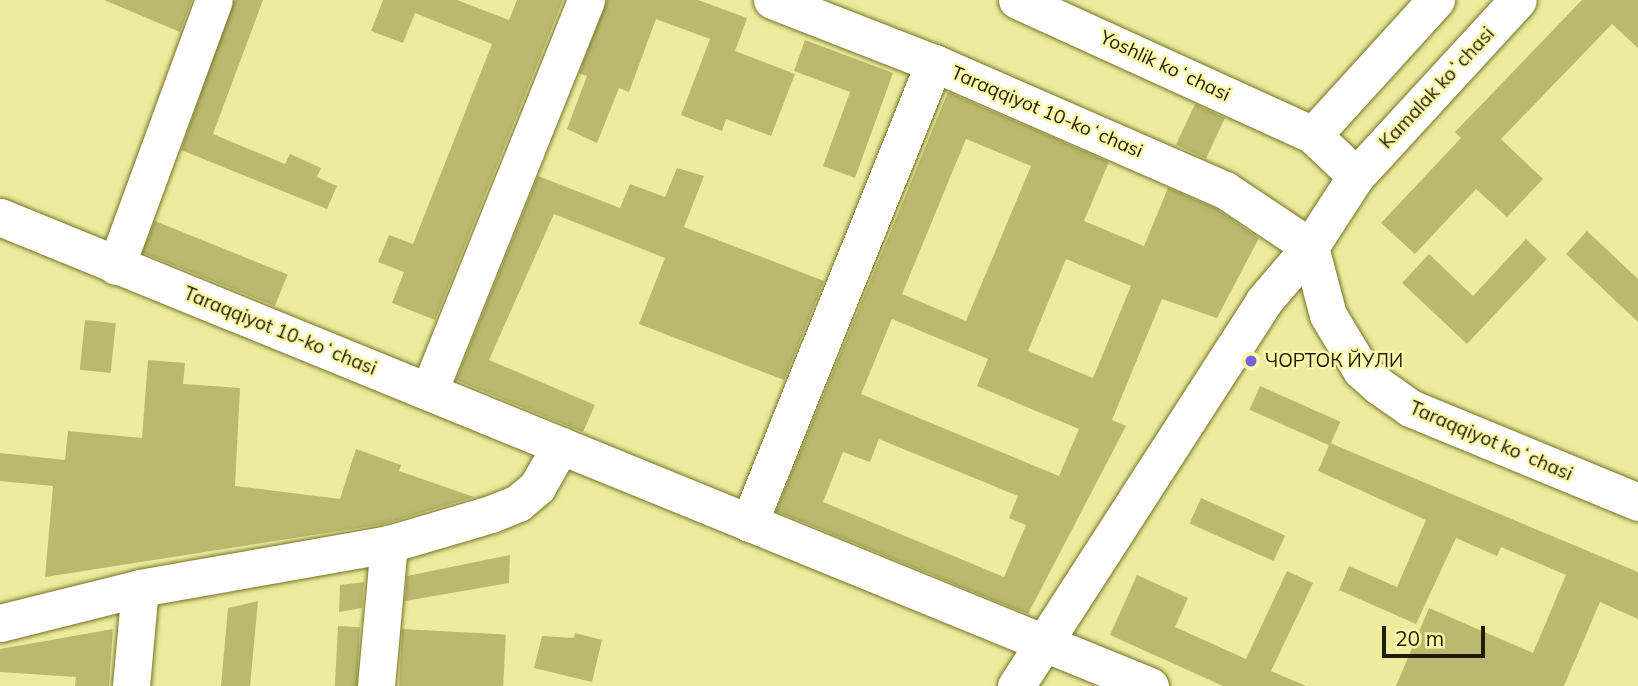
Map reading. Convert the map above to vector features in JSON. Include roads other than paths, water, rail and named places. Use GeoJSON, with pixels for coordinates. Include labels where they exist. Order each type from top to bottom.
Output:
{"type":"FeatureCollection","features":[{"type":"Feature","properties":{"kind":"street"},"geometry":{"type":"LineString","coordinates":[[116,266],[214,0]]}},
{"type":"Feature","properties":{"kind":"street"},"geometry":{"type":"LineString","coordinates":[[429,391],[586,0]]}},
{"type":"Feature","properties":{"kind":"street","name":"Taraqqiyot 10-koʻchasi"},"geometry":{"type":"LineString","coordinates":[[772,0],[934,63],[1224,190],[1310,247]]}},
{"type":"Feature","properties":{"kind":"street","name":"Yoshlik koʻchasi"},"geometry":{"type":"LineString","coordinates":[[1017,0],[1313,135],[1356,176]]}},
{"type":"Feature","properties":{"kind":"street"},"geometry":{"type":"LineString","coordinates":[[1313,135],[1436,0]]}},
{"type":"Feature","properties":{"kind":"street","name":"Kamalak koʻchasi"},"geometry":{"type":"LineString","coordinates":[[1016,686],[1045,646],[1263,302],[1310,247],[1356,176],[1518,0]]}},
{"type":"Feature","properties":{"kind":"street"},"geometry":{"type":"LineString","coordinates":[[749,523],[934,63]]}},
{"type":"Feature","properties":{"kind":"street","name":"Taraqqiyot 10-koʻchasi"},"geometry":{"type":"LineString","coordinates":[[0,217],[561,445],[1045,646],[1150,686]]}},
{"type":"Feature","properties":{"kind":"street","name":"Taraqqiyot koʻchasi"},"geometry":{"type":"LineString","coordinates":[[1310,247],[1318,291],[1334,327],[1361,370],[1378,386],[1410,408],[1633,491]]}},
{"type":"Feature","properties":{"kind":"street"},"geometry":{"type":"LineString","coordinates":[[0,623],[140,589],[388,544],[518,503],[537,487],[561,445]]}},
{"type":"Feature","properties":{"kind":"street"},"geometry":{"type":"LineString","coordinates":[[376,686],[388,544]]}},
{"type":"Feature","properties":{"kind":"street"},"geometry":{"type":"LineString","coordinates":[[131,686],[140,589]]}},
{"type":"Feature","properties":{"kind":"place","name":"ЧОРТОК ЙУЛИ"},"geometry":{"type":"Point","coordinates":[1251,361]}}]}
